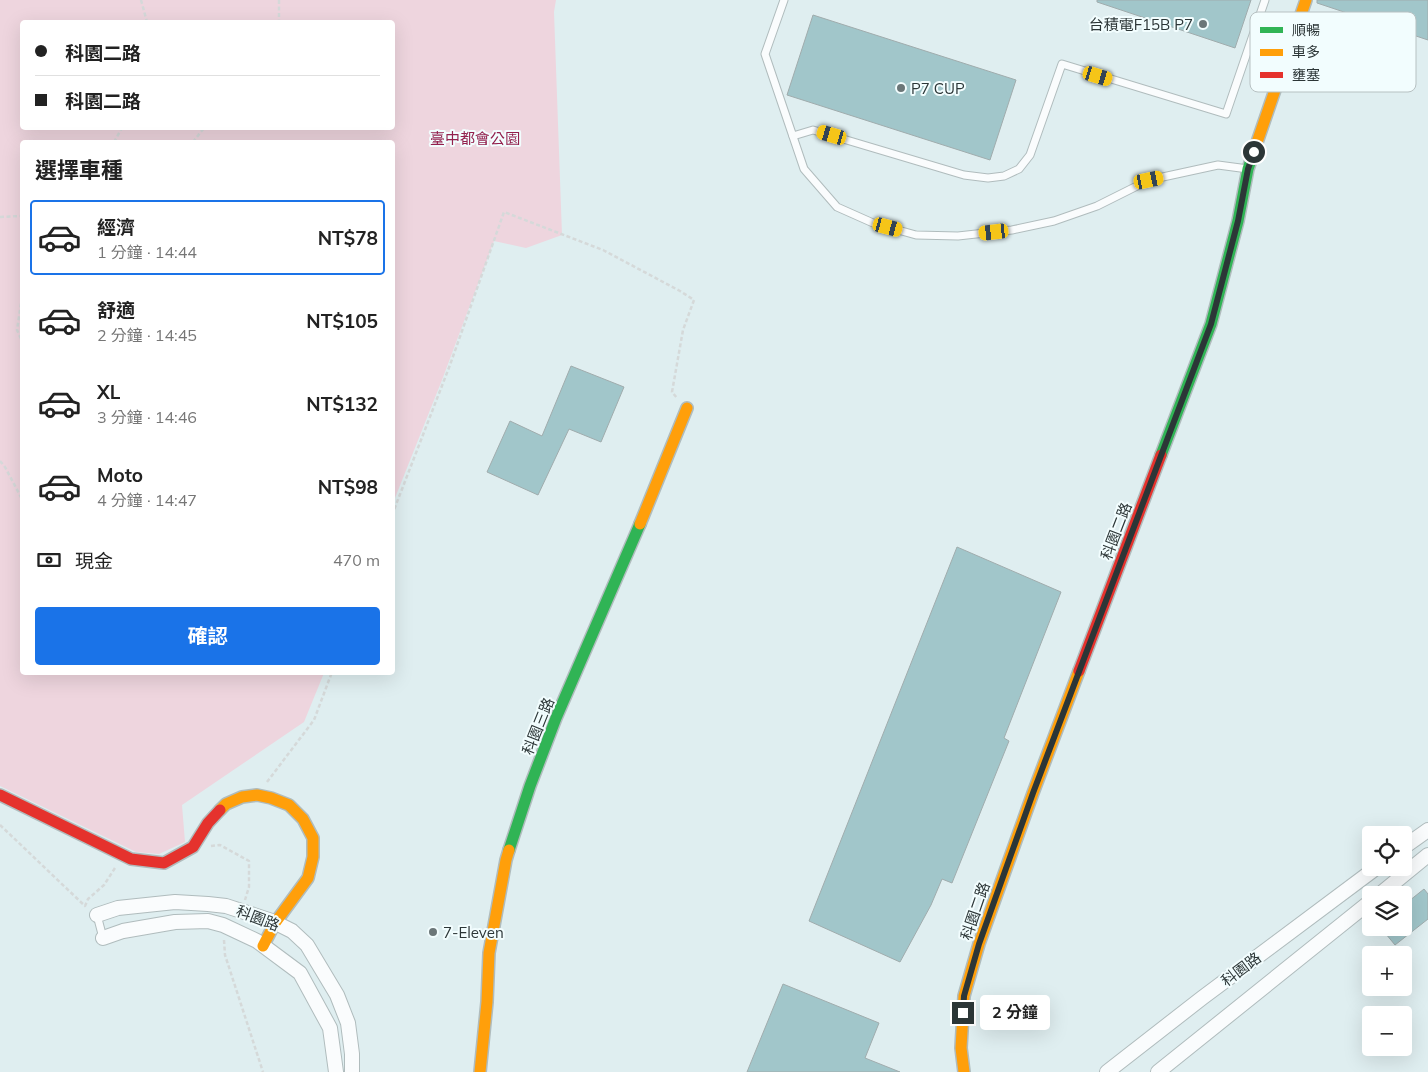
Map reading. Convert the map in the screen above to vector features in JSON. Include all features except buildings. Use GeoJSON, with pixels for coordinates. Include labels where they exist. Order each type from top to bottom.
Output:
{"type":"FeatureCollection","features":[{"type":"Feature","properties":{"kind":"street","name":"科園二路"},"geometry":{"type":"LineString","coordinates":[[1302,12],[1306,0]]}},
{"type":"Feature","properties":{"kind":"street","name":"科園二路"},"geometry":{"type":"LineString","coordinates":[[964,1072],[961,1048],[964,996],[979,944],[1033,793],[1211,324],[1238,221],[1248,169],[1274,92]]}},
{"type":"Feature","properties":{"kind":"street","name":"科園三路"},"geometry":{"type":"LineString","coordinates":[[480,1072],[487,1002],[489,953],[506,860],[530,786],[556,718],[664,469],[687,408]]}},
{"type":"Feature","properties":{"kind":"street"},"geometry":{"type":"LineString","coordinates":[[0,795],[131,859],[164,863],[193,847],[208,823],[226,804],[242,797],[257,796],[271,798],[289,805],[303,819],[313,838],[313,857],[308,878],[275,923],[263,946]]}},
{"type":"Feature","properties":{"kind":"street"},"geometry":{"type":"LineString","coordinates":[[1412,841],[1428,830]]}},
{"type":"Feature","properties":{"kind":"street"},"geometry":{"type":"LineString","coordinates":[[1390,886],[1428,855]]}},
{"type":"Feature","properties":{"kind":"street","name":"科園路"},"geometry":{"type":"LineString","coordinates":[[1107,1072],[1202,998],[1365,876]]}},
{"type":"Feature","properties":{"kind":"street","name":"科園路"},"geometry":{"type":"LineString","coordinates":[[97,915],[118,908],[175,902],[226,906],[292,931],[307,945],[337,995],[348,1023],[352,1072]]}},
{"type":"Feature","properties":{"kind":"street","name":"科園路"},"geometry":{"type":"LineString","coordinates":[[1158,1072],[1362,908]]}},
{"type":"Feature","properties":{"kind":"street","name":"科園路"},"geometry":{"type":"LineString","coordinates":[[103,938],[123,931],[176,922],[208,921],[223,925],[250,938],[300,973],[304,979],[330,1028],[336,1072]]}},
{"type":"Feature","properties":{"kind":"lane"},"geometry":{"type":"LineString","coordinates":[[784,0],[766,54],[804,170],[837,207],[873,223],[916,235],[958,236],[1012,230],[1054,221],[1097,206],[1149,180],[1218,165],[1248,169]]}},
{"type":"Feature","properties":{"kind":"lane"},"geometry":{"type":"LineString","coordinates":[[1262,12],[1266,0]]}},
{"type":"Feature","properties":{"kind":"lane"},"geometry":{"type":"LineString","coordinates":[[793,136],[813,130],[964,175],[988,178],[1004,176],[1019,169],[1030,155],[1062,64],[1226,114],[1250,46]]}},
{"type":"Feature","properties":{"kind":"lane"},"geometry":{"type":"LineString","coordinates":[[97,915],[103,938]]}},
{"type":"Feature","properties":{"kind":"path"},"geometry":{"type":"LineString","coordinates":[[141,0],[146,20]]}},
{"type":"Feature","properties":{"kind":"path"},"geometry":{"type":"LineString","coordinates":[[279,0],[279,20]]}},
{"type":"Feature","properties":{"kind":"path"},"geometry":{"type":"LineString","coordinates":[[195,140],[202,130]]}},
{"type":"Feature","properties":{"kind":"path"},"geometry":{"type":"LineString","coordinates":[[395,507],[450,365],[504,212],[603,250],[680,290],[694,300],[684,330],[672,392],[687,408]]}},
{"type":"Feature","properties":{"kind":"path"},"geometry":{"type":"LineString","coordinates":[[0,218],[20,216]]}},
{"type":"Feature","properties":{"kind":"path"},"geometry":{"type":"LineString","coordinates":[[20,310],[17,330],[20,336]]}},
{"type":"Feature","properties":{"kind":"path"},"geometry":{"type":"LineString","coordinates":[[0,462],[20,495]]}},
{"type":"Feature","properties":{"kind":"path"},"geometry":{"type":"LineString","coordinates":[[257,796],[314,720],[331,675]]}},
{"type":"Feature","properties":{"kind":"path"},"geometry":{"type":"LineString","coordinates":[[0,825],[85,906],[88,899],[104,885],[117,864],[131,859]]}},
{"type":"Feature","properties":{"kind":"path"},"geometry":{"type":"LineString","coordinates":[[193,847],[220,845],[249,861],[248,888],[242,911]]}},
{"type":"Feature","properties":{"kind":"path"},"geometry":{"type":"LineString","coordinates":[[223,925],[225,955],[263,1072]]}},
{"type":"Feature","properties":{"kind":"green space","name":"臺中都會公園"},"geometry":{"type":"Polygon","coordinates":[[[0,0],[556,0],[554,12],[562,235],[526,248],[494,241],[395,498],[395,140],[20,140],[20,675],[323,675],[304,722],[182,805],[185,842],[159,854],[136,852],[0,786],[0,0]]]}},
{"type":"Feature","properties":{"kind":"traffic: fast"},"geometry":{"type":"LineString","coordinates":[[1161,455],[1211,324],[1238,221],[1248,169],[1253,154]]}},
{"type":"Feature","properties":{"kind":"traffic: fast"},"geometry":{"type":"LineString","coordinates":[[509,850],[530,786],[556,718],[640,524]]}},
{"type":"Feature","properties":{"kind":"traffic: slow"},"geometry":{"type":"LineString","coordinates":[[1302,12],[1306,0]]}},
{"type":"Feature","properties":{"kind":"traffic: slow"},"geometry":{"type":"LineString","coordinates":[[1253,154],[1274,92]]}},
{"type":"Feature","properties":{"kind":"traffic: slow"},"geometry":{"type":"LineString","coordinates":[[640,524],[687,408]]}},
{"type":"Feature","properties":{"kind":"traffic: slow"},"geometry":{"type":"LineString","coordinates":[[964,1072],[961,1048],[964,996],[979,944],[1079,671]]}},
{"type":"Feature","properties":{"kind":"traffic: slow"},"geometry":{"type":"LineString","coordinates":[[220,810],[226,804],[242,797],[257,795],[271,798],[289,805],[303,819],[313,838],[313,857],[308,878],[275,923],[263,946]]}},
{"type":"Feature","properties":{"kind":"traffic: slow"},"geometry":{"type":"LineString","coordinates":[[480,1072],[487,1002],[489,953],[509,850]]}},
{"type":"Feature","properties":{"kind":"traffic: jam"},"geometry":{"type":"LineString","coordinates":[[1079,671],[1161,455]]}},
{"type":"Feature","properties":{"kind":"traffic: jam"},"geometry":{"type":"LineString","coordinates":[[0,795],[131,859],[164,863],[193,847],[208,823],[220,810]]}},
{"type":"Feature","properties":{"kind":"place","name":"台積電F15B P7"},"geometry":{"type":"Point","coordinates":[1203,24]}},
{"type":"Feature","properties":{"kind":"place","name":"P7 CUP"},"geometry":{"type":"Point","coordinates":[901,88]}},
{"type":"Feature","properties":{"kind":"place","name":"7-Eleven"},"geometry":{"type":"Point","coordinates":[433,932]}},
{"type":"Feature","properties":{"kind":"route"},"geometry":{"type":"LineString","coordinates":[[963,1013],[964,996],[979,944],[1033,793],[1211,324],[1238,221],[1248,169],[1254,152]]}}]}
